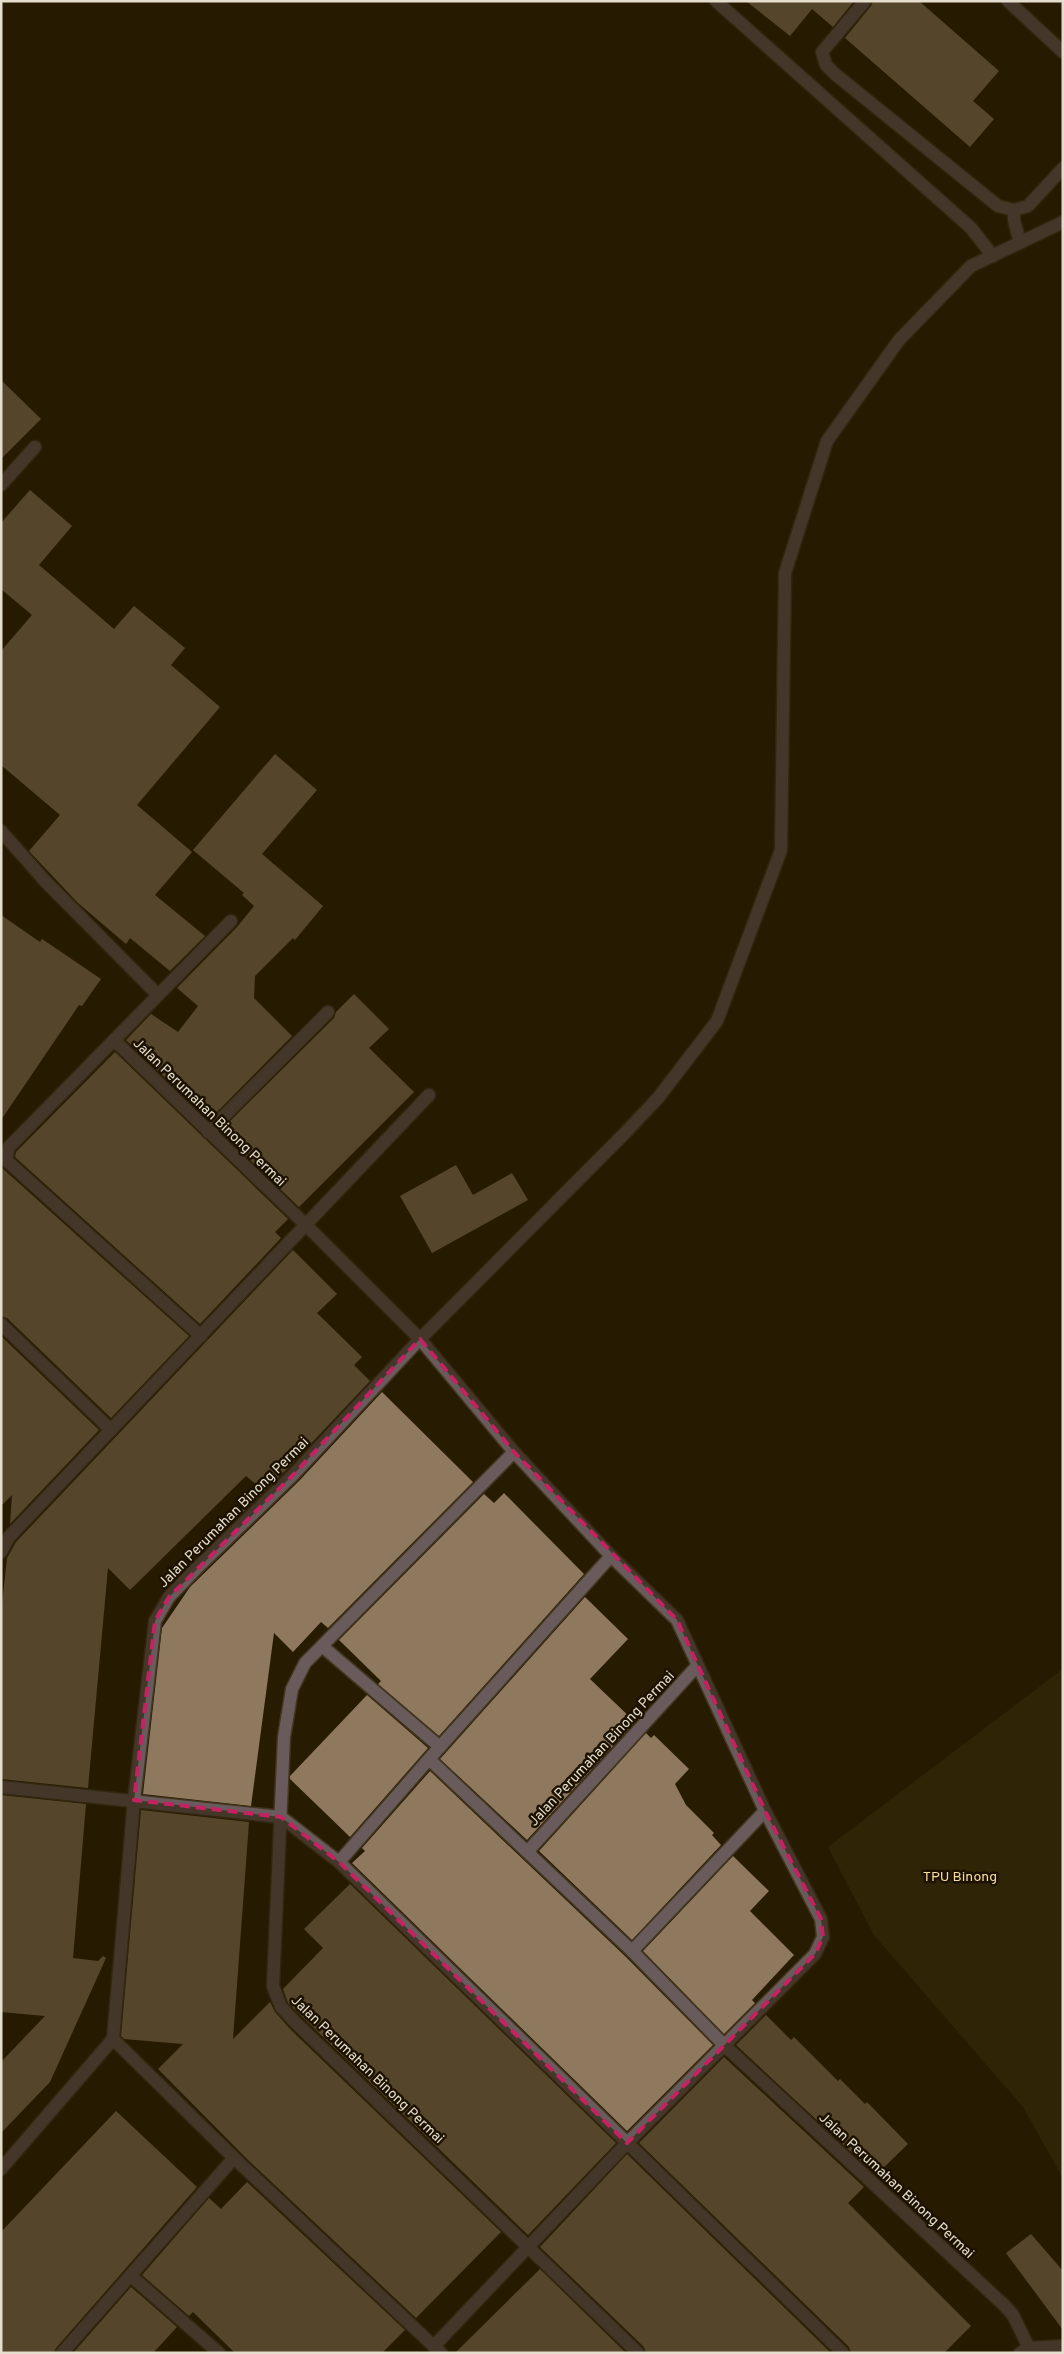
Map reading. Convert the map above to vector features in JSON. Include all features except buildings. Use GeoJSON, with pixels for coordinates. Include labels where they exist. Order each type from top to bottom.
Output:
{"type":"FeatureCollection","features":[{"type":"Feature","properties":{"kind":"street"},"geometry":{"type":"LineString","coordinates":[[716,1],[971,228],[993,256]]}},
{"type":"Feature","properties":{"kind":"street"},"geometry":{"type":"LineString","coordinates":[[865,1],[822,52],[826,65],[998,206],[1014,210],[1028,206],[1063,168]]}},
{"type":"Feature","properties":{"kind":"street"},"geometry":{"type":"LineString","coordinates":[[1008,1],[1063,52]]}},
{"type":"Feature","properties":{"kind":"street"},"geometry":{"type":"LineString","coordinates":[[1014,210],[1014,220],[1020,243]]}},
{"type":"Feature","properties":{"kind":"street"},"geometry":{"type":"LineString","coordinates":[[420,1339],[658,1098],[717,1020],[781,850],[785,573],[827,441],[899,340],[971,266],[1063,222]]}},
{"type":"Feature","properties":{"kind":"street"},"geometry":{"type":"LineString","coordinates":[[1,485],[36,447]]}},
{"type":"Feature","properties":{"kind":"street"},"geometry":{"type":"LineString","coordinates":[[1,831],[45,881],[158,995]]}},
{"type":"Feature","properties":{"kind":"street","name":"Jalan Perumahan Binong Permai"},"geometry":{"type":"LineString","coordinates":[[201,1336],[6,1160],[6,1154],[9,1147],[231,921]]}},
{"type":"Feature","properties":{"kind":"street"},"geometry":{"type":"LineString","coordinates":[[208,1132],[328,1012]]}},
{"type":"Feature","properties":{"kind":"street","name":"Jalan Perumahan Binong Permai"},"geometry":{"type":"LineString","coordinates":[[114,1040],[306,1225],[420,1339],[514,1452],[611,1556],[677,1620],[765,1811],[821,1919],[823,1937],[815,1954],[627,2143],[528,2246],[437,2349]]}},
{"type":"Feature","properties":{"kind":"street"},"geometry":{"type":"LineString","coordinates":[[1,1552],[10,1538],[111,1430],[430,1095]]}},
{"type":"Feature","properties":{"kind":"street"},"geometry":{"type":"LineString","coordinates":[[4,1331],[111,1430]]}},
{"type":"Feature","properties":{"kind":"street","name":"Jalan Perumahan Binong Permai"},"geometry":{"type":"LineString","coordinates":[[113,2039],[134,1800],[155,1621],[160,1609],[196,1568],[293,1475],[420,1339]]}},
{"type":"Feature","properties":{"kind":"street","name":"Jalan Perumahan Binong Permai"},"geometry":{"type":"LineString","coordinates":[[514,1452],[305,1663],[292,1689],[284,1737],[272,1986],[281,2007],[638,2353]]}},
{"type":"Feature","properties":{"kind":"street"},"geometry":{"type":"LineString","coordinates":[[339,1862],[611,1556]]}},
{"type":"Feature","properties":{"kind":"street"},"geometry":{"type":"LineString","coordinates":[[322,1646],[440,1747]]}},
{"type":"Feature","properties":{"kind":"street","name":"Jalan Perumahan Binong Permai"},"geometry":{"type":"LineString","coordinates":[[528,1851],[697,1666]]}},
{"type":"Feature","properties":{"kind":"street","name":"Jalan Perumahan Binong Permai"},"geometry":{"type":"LineString","coordinates":[[429,1759],[632,1951],[724,2045],[1005,2306],[1013,2315],[1025,2350]]}},
{"type":"Feature","properties":{"kind":"street"},"geometry":{"type":"LineString","coordinates":[[1,1787],[281,1817],[339,1862],[843,2353]]}},
{"type":"Feature","properties":{"kind":"street"},"geometry":{"type":"LineString","coordinates":[[632,1951],[765,1811]]}},
{"type":"Feature","properties":{"kind":"street"},"geometry":{"type":"LineString","coordinates":[[1,2169],[113,2039],[234,2158],[437,2349]]}},
{"type":"Feature","properties":{"kind":"street"},"geometry":{"type":"LineString","coordinates":[[62,2353],[132,2276],[234,2158]]}},
{"type":"Feature","properties":{"kind":"street"},"geometry":{"type":"LineString","coordinates":[[132,2276],[219,2353]]}},
{"type":"Feature","properties":{"kind":"street"},"geometry":{"type":"LineString","coordinates":[[1025,2350],[1063,2346]]}},
{"type":"Feature","properties":{"kind":"highlighted area"},"geometry":{"type":"Polygon","coordinates":[[[420,1339],[514,1452],[677,1620],[765,1811],[821,1919],[823,1937],[815,1954],[627,2143],[339,1862],[281,1817],[134,1800],[155,1621],[169,1597],[293,1475],[420,1339]]]}},
{"type":"Feature","properties":{"kind":"green space","name":"TPU Binong"},"geometry":{"type":"Polygon","coordinates":[[[1063,1669],[1063,2178],[1023,2107],[874,1935],[828,1847],[1063,1669]]]}}]}
